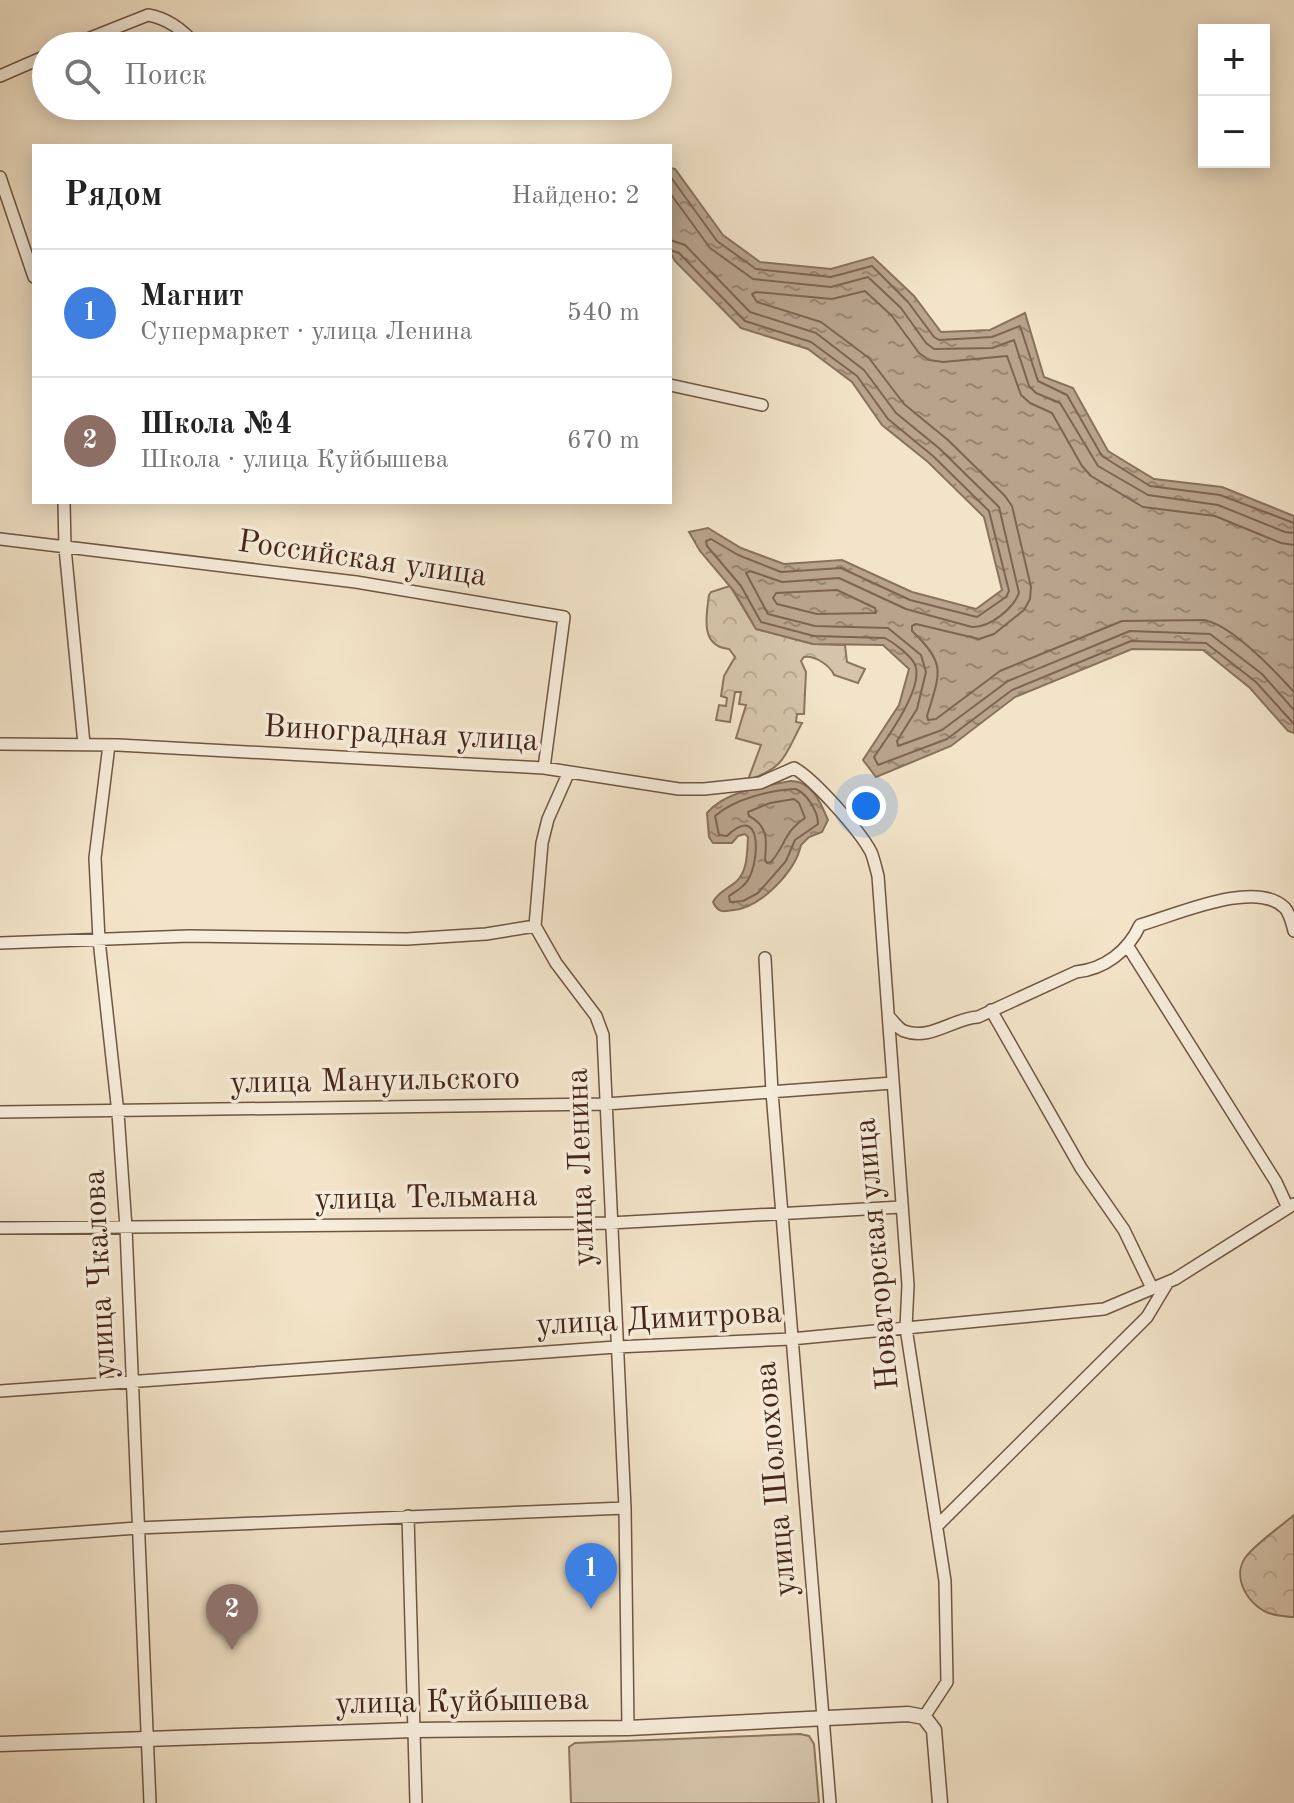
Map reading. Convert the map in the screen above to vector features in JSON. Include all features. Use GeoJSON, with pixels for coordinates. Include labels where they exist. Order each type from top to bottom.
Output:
{"type":"FeatureCollection","features":[{"type":"Feature","properties":{"kind":"street"},"geometry":{"type":"LineString","coordinates":[[105,32],[148,15],[183,32]]}},
{"type":"Feature","properties":{"kind":"street"},"geometry":{"type":"LineString","coordinates":[[0,76],[32,62]]}},
{"type":"Feature","properties":{"kind":"street"},"geometry":{"type":"LineString","coordinates":[[0,177],[32,271]]}},
{"type":"Feature","properties":{"kind":"street"},"geometry":{"type":"LineString","coordinates":[[672,385],[762,405]]}},
{"type":"Feature","properties":{"kind":"street"},"geometry":{"type":"LineString","coordinates":[[64,504],[65,548],[84,744]]}},
{"type":"Feature","properties":{"kind":"street","name":"Российская улица"},"geometry":{"type":"LineString","coordinates":[[0,539],[356,582],[564,617],[544,768]]}},
{"type":"Feature","properties":{"kind":"street","name":"Виноградная улица"},"geometry":{"type":"LineString","coordinates":[[0,744],[109,745],[544,768],[679,789],[760,783],[794,768]]}},
{"type":"Feature","properties":{"kind":"street","name":"улица Чкалова"},"geometry":{"type":"LineString","coordinates":[[109,745],[95,858],[99,940],[118,1113],[126,1228],[150,1803]]}},
{"type":"Feature","properties":{"kind":"street","name":"Новаторская улица"},"geometry":{"type":"LineString","coordinates":[[794,768],[806,774],[856,831],[871,852],[878,876],[908,1285],[906,1328],[944,1563],[948,1671],[940,1695],[924,1717]]}},
{"type":"Feature","properties":{"kind":"street"},"geometry":{"type":"LineString","coordinates":[[0,943],[279,936],[407,939],[486,934],[535,926],[542,843],[548,819],[568,774]]}},
{"type":"Feature","properties":{"kind":"street"},"geometry":{"type":"LineString","coordinates":[[890,1018],[904,1031],[931,1033],[1076,972],[1094,970],[1127,945],[1140,925],[1218,900],[1265,897],[1284,907],[1294,931]]}},
{"type":"Feature","properties":{"kind":"street","name":"улица Ленина"},"geometry":{"type":"LineString","coordinates":[[535,926],[556,963],[596,1016],[603,1035],[625,1508],[628,1728]]}},
{"type":"Feature","properties":{"kind":"street"},"geometry":{"type":"LineString","coordinates":[[1127,945],[1291,1206]]}},
{"type":"Feature","properties":{"kind":"street","name":"улица Шолохова"},"geometry":{"type":"LineString","coordinates":[[765,958],[772,1092],[830,1803]]}},
{"type":"Feature","properties":{"kind":"street"},"geometry":{"type":"LineString","coordinates":[[991,1010],[1081,1168],[1124,1230],[1152,1288]]}},
{"type":"Feature","properties":{"kind":"street","name":"улица Мануильского"},"geometry":{"type":"LineString","coordinates":[[0,1112],[118,1113],[606,1104],[893,1083]]}},
{"type":"Feature","properties":{"kind":"street","name":"улица Димитрова"},"geometry":{"type":"LineString","coordinates":[[0,1391],[616,1347],[791,1339],[1104,1309],[1168,1281],[1291,1206]]}},
{"type":"Feature","properties":{"kind":"street","name":"улица Тельмана"},"geometry":{"type":"LineString","coordinates":[[0,1228],[610,1223],[901,1207]]}},
{"type":"Feature","properties":{"kind":"street"},"geometry":{"type":"LineString","coordinates":[[938,1525],[1147,1317],[1168,1281]]}},
{"type":"Feature","properties":{"kind":"street"},"geometry":{"type":"LineString","coordinates":[[0,1538],[137,1528],[625,1508]]}},
{"type":"Feature","properties":{"kind":"street"},"geometry":{"type":"LineString","coordinates":[[408,1516],[416,1803]]}},
{"type":"Feature","properties":{"kind":"street","name":"улица Куйбышева"},"geometry":{"type":"LineString","coordinates":[[0,1744],[414,1730],[628,1728],[908,1714],[924,1717]]}},
{"type":"Feature","properties":{"kind":"street"},"geometry":{"type":"LineString","coordinates":[[924,1717],[934,1730],[940,1803]]}},
{"type":"Feature","properties":{"kind":"green space"},"geometry":{"type":"Polygon","coordinates":[[[730,586],[756,629],[813,644],[845,645],[847,662],[865,669],[858,683],[834,675],[817,659],[804,657],[801,661],[806,672],[804,714],[797,714],[796,722],[802,723],[783,759],[770,770],[748,780],[761,745],[736,738],[746,705],[739,704],[741,692],[735,692],[730,722],[716,720],[719,705],[726,706],[727,698],[721,696],[724,676],[735,657],[729,649],[713,642],[707,629],[709,595],[730,586]]]}},
{"type":"Feature","properties":{"kind":"green space"},"geometry":{"type":"Polygon","coordinates":[[[1294,1515],[1294,1617],[1291,1617],[1272,1614],[1257,1606],[1245,1592],[1240,1575],[1241,1566],[1249,1553],[1294,1515]]]}},
{"type":"Feature","properties":{"kind":"green space"},"geometry":{"type":"Polygon","coordinates":[[[809,1736],[814,1744],[819,1803],[571,1803],[569,1747],[575,1743],[809,1736]]]}},
{"type":"Feature","properties":{"kind":"water"},"geometry":{"type":"Polygon","coordinates":[[[672,168],[723,235],[760,262],[831,269],[873,257],[914,296],[941,332],[990,330],[1025,313],[1044,377],[1073,388],[1108,451],[1154,479],[1222,487],[1294,516],[1294,733],[1288,731],[1250,688],[1203,650],[1132,649],[1015,697],[951,746],[876,777],[863,760],[899,705],[909,669],[883,645],[813,644],[756,629],[734,591],[700,551],[689,532],[708,528],[741,548],[784,564],[842,560],[912,592],[976,609],[1002,590],[984,517],[928,462],[882,425],[852,382],[808,349],[741,328],[672,256],[672,168]]]}},
{"type":"Feature","properties":{"kind":"water"},"geometry":{"type":"Polygon","coordinates":[[[791,781],[805,785],[819,800],[828,820],[822,832],[809,837],[801,845],[792,866],[765,895],[744,907],[719,910],[713,902],[741,877],[748,837],[745,834],[732,843],[713,843],[709,837],[707,813],[734,795],[791,781]]]}},
{"type":"Feature","properties":{"kind":"place","name":"Магнит"},"geometry":{"type":"Point","coordinates":[591,1609]}},
{"type":"Feature","properties":{"kind":"place","name":"Школа №4"},"geometry":{"type":"Point","coordinates":[232,1650]}}]}
